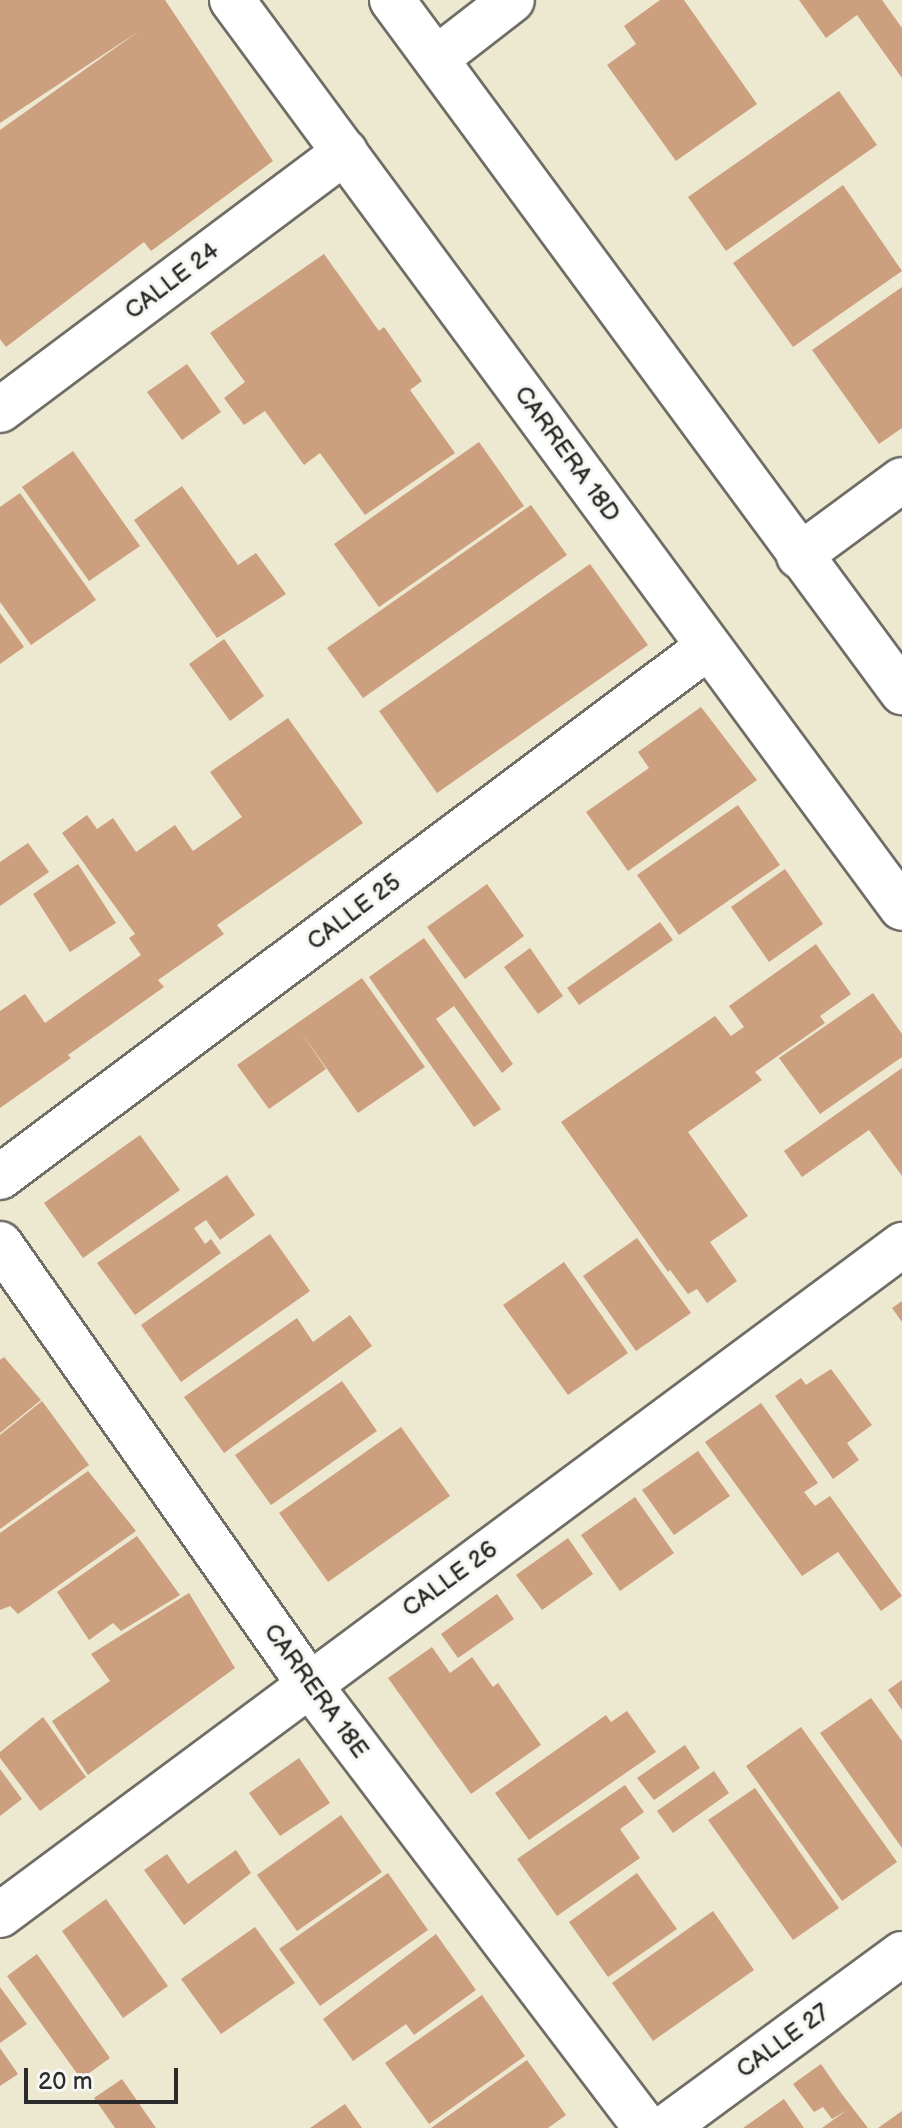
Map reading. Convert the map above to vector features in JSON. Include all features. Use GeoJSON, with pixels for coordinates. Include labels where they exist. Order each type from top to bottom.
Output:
{"type":"FeatureCollection","features":[{"type":"Feature","properties":{"kind":"street","name":"CARRERA 18D"},"geometry":{"type":"LineString","coordinates":[[232,0],[902,908]]}},
{"type":"Feature","properties":{"kind":"street"},"geometry":{"type":"LineString","coordinates":[[392,0],[902,692]]}},
{"type":"Feature","properties":{"kind":"street"},"geometry":{"type":"LineString","coordinates":[[436,59],[512,0]]}},
{"type":"Feature","properties":{"kind":"street","name":"CALLE 24"},"geometry":{"type":"LineString","coordinates":[[0,410],[345,152]]}},
{"type":"Feature","properties":{"kind":"street"},"geometry":{"type":"LineString","coordinates":[[799,556],[902,480]]}},
{"type":"Feature","properties":{"kind":"street","name":"CALLE 25"},"geometry":{"type":"LineString","coordinates":[[0,1177],[708,647]]}},
{"type":"Feature","properties":{"kind":"street","name":"CARRERA 18E"},"geometry":{"type":"LineString","coordinates":[[0,1244],[309,1684],[646,2128]]}},
{"type":"Feature","properties":{"kind":"street","name":"CALLE 26"},"geometry":{"type":"LineString","coordinates":[[0,1915],[902,1245]]}},
{"type":"Feature","properties":{"kind":"street","name":"CALLE 27"},"geometry":{"type":"LineString","coordinates":[[665,2128],[902,1954]]}},
{"type":"Feature","properties":{"kind":"building"},"geometry":{"type":"Polygon","coordinates":[[[0,0],[165,0],[273,161],[151,251],[144,242],[6,347],[0,339],[0,130],[139,31],[0,123],[0,0]]]}},
{"type":"Feature","properties":{"kind":"building"},"geometry":{"type":"Polygon","coordinates":[[[660,0],[684,0],[757,104],[676,161],[607,65],[636,44],[624,26],[660,0]]]}},
{"type":"Feature","properties":{"kind":"building"},"geometry":{"type":"Polygon","coordinates":[[[799,0],[882,0],[902,28],[902,78],[857,15],[826,38],[799,0]]]}},
{"type":"Feature","properties":{"kind":"building"},"geometry":{"type":"Polygon","coordinates":[[[839,91],[877,145],[726,251],[688,197],[839,91]]]}},
{"type":"Feature","properties":{"kind":"building"},"geometry":{"type":"Polygon","coordinates":[[[843,185],[902,271],[793,347],[733,263],[843,185]]]}},
{"type":"Feature","properties":{"kind":"building"},"geometry":{"type":"Polygon","coordinates":[[[324,254],[379,331],[384,327],[422,381],[410,390],[455,453],[365,515],[320,453],[304,465],[265,411],[244,425],[224,398],[245,382],[210,333],[324,254]]]}},
{"type":"Feature","properties":{"kind":"building"},"geometry":{"type":"Polygon","coordinates":[[[902,287],[902,428],[879,444],[812,350],[902,287]]]}},
{"type":"Feature","properties":{"kind":"building"},"geometry":{"type":"Polygon","coordinates":[[[187,364],[221,412],[182,440],[147,392],[187,364]]]}},
{"type":"Feature","properties":{"kind":"building"},"geometry":{"type":"Polygon","coordinates":[[[479,442],[524,506],[379,607],[334,544],[479,442]]]}},
{"type":"Feature","properties":{"kind":"building"},"geometry":{"type":"Polygon","coordinates":[[[73,451],[140,546],[89,581],[22,487],[73,451]]]}},
{"type":"Feature","properties":{"kind":"building"},"geometry":{"type":"Polygon","coordinates":[[[182,486],[238,565],[256,553],[286,594],[217,638],[134,520],[182,486]]]}},
{"type":"Feature","properties":{"kind":"building"},"geometry":{"type":"Polygon","coordinates":[[[20,493],[96,600],[31,645],[0,602],[0,507],[20,493]]]}},
{"type":"Feature","properties":{"kind":"building"},"geometry":{"type":"Polygon","coordinates":[[[531,505],[567,555],[363,698],[327,648],[531,505]]]}},
{"type":"Feature","properties":{"kind":"building"},"geometry":{"type":"Polygon","coordinates":[[[590,564],[648,645],[437,793],[379,711],[590,564]]]}},
{"type":"Feature","properties":{"kind":"building"},"geometry":{"type":"Polygon","coordinates":[[[0,613],[24,647],[0,664],[0,613]]]}},
{"type":"Feature","properties":{"kind":"building"},"geometry":{"type":"Polygon","coordinates":[[[224,639],[264,696],[230,721],[189,664],[224,639]]]}},
{"type":"Feature","properties":{"kind":"building"},"geometry":{"type":"Polygon","coordinates":[[[701,707],[757,780],[628,871],[586,812],[649,768],[638,752],[701,707]]]}},
{"type":"Feature","properties":{"kind":"building"},"geometry":{"type":"Polygon","coordinates":[[[288,718],[363,823],[217,925],[224,934],[158,980],[164,987],[0,1108],[0,1011],[25,994],[45,1023],[141,955],[129,938],[135,934],[62,833],[87,815],[97,829],[113,818],[136,852],[175,825],[193,851],[242,817],[210,772],[288,718]]]}},
{"type":"Feature","properties":{"kind":"building"},"geometry":{"type":"Polygon","coordinates":[[[738,805],[780,865],[679,935],[637,875],[738,805]]]}},
{"type":"Feature","properties":{"kind":"building"},"geometry":{"type":"Polygon","coordinates":[[[28,843],[49,872],[0,906],[0,862],[28,843]]]}},
{"type":"Feature","properties":{"kind":"building"},"geometry":{"type":"Polygon","coordinates":[[[78,864],[116,923],[70,952],[33,894],[78,864]]]}},
{"type":"Feature","properties":{"kind":"building"},"geometry":{"type":"Polygon","coordinates":[[[785,869],[823,924],[769,962],[731,907],[785,869]]]}},
{"type":"Feature","properties":{"kind":"building"},"geometry":{"type":"Polygon","coordinates":[[[487,884],[524,936],[465,979],[427,927],[487,884]]]}},
{"type":"Feature","properties":{"kind":"building"},"geometry":{"type":"Polygon","coordinates":[[[660,922],[673,940],[579,1005],[567,988],[660,922]]]}},
{"type":"Feature","properties":{"kind":"building"},"geometry":{"type":"Polygon","coordinates":[[[424,938],[513,1064],[502,1073],[454,1006],[436,1019],[501,1109],[474,1127],[369,977],[424,938]]]}},
{"type":"Feature","properties":{"kind":"building"},"geometry":{"type":"Polygon","coordinates":[[[816,944],[851,994],[820,1016],[825,1023],[755,1072],[762,1080],[688,1132],[748,1216],[710,1242],[737,1281],[707,1303],[697,1289],[688,1294],[670,1270],[668,1272],[561,1122],[715,1016],[731,1036],[744,1027],[729,1006],[816,944]]]}},
{"type":"Feature","properties":{"kind":"building"},"geometry":{"type":"Polygon","coordinates":[[[530,948],[563,996],[538,1014],[504,967],[530,948]]]}},
{"type":"Feature","properties":{"kind":"building"},"geometry":{"type":"Polygon","coordinates":[[[362,978],[425,1067],[358,1113],[301,1032],[326,1069],[269,1109],[237,1065],[362,978]]]}},
{"type":"Feature","properties":{"kind":"building"},"geometry":{"type":"Polygon","coordinates":[[[873,993],[902,1034],[902,1057],[820,1114],[779,1058],[873,993]]]}},
{"type":"Feature","properties":{"kind":"building"},"geometry":{"type":"Polygon","coordinates":[[[902,1068],[902,1176],[869,1130],[802,1177],[784,1151],[902,1068]]]}},
{"type":"Feature","properties":{"kind":"building"},"geometry":{"type":"Polygon","coordinates":[[[140,1135],[180,1190],[83,1258],[44,1203],[140,1135]]]}},
{"type":"Feature","properties":{"kind":"building"},"geometry":{"type":"Polygon","coordinates":[[[227,1175],[255,1215],[220,1240],[206,1220],[194,1228],[205,1244],[211,1239],[221,1253],[135,1315],[97,1263],[227,1175]]]}},
{"type":"Feature","properties":{"kind":"building"},"geometry":{"type":"Polygon","coordinates":[[[270,1234],[310,1291],[181,1382],[141,1325],[270,1234]]]}},
{"type":"Feature","properties":{"kind":"building"},"geometry":{"type":"Polygon","coordinates":[[[637,1238],[691,1313],[636,1351],[583,1276],[637,1238]]]}},
{"type":"Feature","properties":{"kind":"building"},"geometry":{"type":"Polygon","coordinates":[[[564,1262],[628,1353],[568,1395],[503,1305],[564,1262]]]}},
{"type":"Feature","properties":{"kind":"building"},"geometry":{"type":"Polygon","coordinates":[[[902,1301],[902,1322],[892,1308],[902,1301]]]}},
{"type":"Feature","properties":{"kind":"building"},"geometry":{"type":"Polygon","coordinates":[[[350,1315],[372,1346],[224,1453],[184,1397],[297,1318],[313,1342],[350,1315]]]}},
{"type":"Feature","properties":{"kind":"building"},"geometry":{"type":"Polygon","coordinates":[[[4,1357],[41,1400],[0,1433],[0,1360],[4,1357]]]}},
{"type":"Feature","properties":{"kind":"building"},"geometry":{"type":"Polygon","coordinates":[[[831,1369],[872,1425],[847,1443],[859,1460],[833,1479],[775,1396],[801,1378],[806,1385],[831,1369]]]}},
{"type":"Feature","properties":{"kind":"building"},"geometry":{"type":"Polygon","coordinates":[[[342,1381],[377,1431],[271,1505],[235,1455],[342,1381]]]}},
{"type":"Feature","properties":{"kind":"building"},"geometry":{"type":"Polygon","coordinates":[[[42,1401],[89,1465],[0,1529],[0,1435],[42,1401]]]}},
{"type":"Feature","properties":{"kind":"building"},"geometry":{"type":"Polygon","coordinates":[[[761,1403],[818,1483],[804,1492],[815,1506],[830,1496],[902,1596],[881,1611],[838,1552],[802,1576],[705,1442],[761,1403]]]}},
{"type":"Feature","properties":{"kind":"building"},"geometry":{"type":"Polygon","coordinates":[[[401,1427],[450,1496],[328,1582],[279,1513],[401,1427]]]}},
{"type":"Feature","properties":{"kind":"building"},"geometry":{"type":"Polygon","coordinates":[[[698,1451],[730,1496],[674,1535],[642,1490],[698,1451]]]}},
{"type":"Feature","properties":{"kind":"building"},"geometry":{"type":"Polygon","coordinates":[[[88,1471],[136,1531],[18,1614],[10,1606],[0,1610],[0,1533],[88,1471]]]}},
{"type":"Feature","properties":{"kind":"building"},"geometry":{"type":"Polygon","coordinates":[[[635,1497],[674,1553],[620,1591],[581,1535],[635,1497]]]}},
{"type":"Feature","properties":{"kind":"building"},"geometry":{"type":"Polygon","coordinates":[[[137,1536],[180,1595],[121,1631],[113,1623],[89,1640],[57,1592],[137,1536]]]}},
{"type":"Feature","properties":{"kind":"building"},"geometry":{"type":"Polygon","coordinates":[[[568,1538],[593,1574],[542,1610],[516,1575],[568,1538]]]}},
{"type":"Feature","properties":{"kind":"building"},"geometry":{"type":"Polygon","coordinates":[[[189,1593],[235,1668],[88,1775],[52,1721],[110,1681],[91,1654],[189,1593]]]}},
{"type":"Feature","properties":{"kind":"building"},"geometry":{"type":"Polygon","coordinates":[[[497,1594],[514,1619],[458,1658],[441,1634],[497,1594]]]}},
{"type":"Feature","properties":{"kind":"building"},"geometry":{"type":"Polygon","coordinates":[[[432,1647],[450,1673],[472,1657],[493,1687],[498,1683],[541,1745],[471,1794],[388,1678],[432,1647]]]}},
{"type":"Feature","properties":{"kind":"building"},"geometry":{"type":"Polygon","coordinates":[[[902,1680],[902,1710],[888,1690],[902,1680]]]}},
{"type":"Feature","properties":{"kind":"building"},"geometry":{"type":"Polygon","coordinates":[[[871,1698],[902,1741],[902,1848],[820,1733],[871,1698]]]}},
{"type":"Feature","properties":{"kind":"building"},"geometry":{"type":"Polygon","coordinates":[[[627,1711],[656,1752],[529,1840],[495,1793],[606,1715],[611,1722],[627,1711]]]}},
{"type":"Feature","properties":{"kind":"building"},"geometry":{"type":"Polygon","coordinates":[[[43,1717],[86,1777],[40,1811],[0,1758],[0,1752],[43,1717]]]}},
{"type":"Feature","properties":{"kind":"building"},"geometry":{"type":"Polygon","coordinates":[[[801,1727],[897,1862],[842,1901],[746,1766],[801,1727]]]}},
{"type":"Feature","properties":{"kind":"building"},"geometry":{"type":"Polygon","coordinates":[[[685,1745],[700,1768],[654,1800],[637,1778],[685,1745]]]}},
{"type":"Feature","properties":{"kind":"building"},"geometry":{"type":"Polygon","coordinates":[[[299,1758],[330,1803],[280,1836],[249,1793],[299,1758]]]}},
{"type":"Feature","properties":{"kind":"building"},"geometry":{"type":"Polygon","coordinates":[[[0,1769],[22,1799],[0,1816],[0,1769]]]}},
{"type":"Feature","properties":{"kind":"building"},"geometry":{"type":"Polygon","coordinates":[[[714,1771],[729,1793],[673,1833],[657,1811],[714,1771]]]}},
{"type":"Feature","properties":{"kind":"building"},"geometry":{"type":"Polygon","coordinates":[[[625,1785],[644,1812],[620,1829],[640,1858],[557,1916],[517,1859],[625,1785]]]}},
{"type":"Feature","properties":{"kind":"building"},"geometry":{"type":"Polygon","coordinates":[[[755,1788],[839,1908],[793,1940],[708,1820],[755,1788]]]}},
{"type":"Feature","properties":{"kind":"building"},"geometry":{"type":"Polygon","coordinates":[[[341,1815],[382,1872],[297,1931],[257,1875],[341,1815]]]}},
{"type":"Feature","properties":{"kind":"building"},"geometry":{"type":"Polygon","coordinates":[[[236,1850],[251,1873],[184,1925],[144,1870],[167,1854],[188,1884],[236,1850]]]}},
{"type":"Feature","properties":{"kind":"building"},"geometry":{"type":"Polygon","coordinates":[[[388,1873],[428,1930],[320,2006],[279,1949],[388,1873]]]}},
{"type":"Feature","properties":{"kind":"building"},"geometry":{"type":"Polygon","coordinates":[[[637,1873],[677,1929],[608,1977],[569,1922],[637,1873]]]}},
{"type":"Feature","properties":{"kind":"building"},"geometry":{"type":"Polygon","coordinates":[[[106,1899],[168,1986],[123,2018],[62,1931],[106,1899]]]}},
{"type":"Feature","properties":{"kind":"building"},"geometry":{"type":"Polygon","coordinates":[[[713,1911],[754,1970],[653,2041],[612,1983],[713,1911]]]}},
{"type":"Feature","properties":{"kind":"building"},"geometry":{"type":"Polygon","coordinates":[[[255,1927],[295,1983],[221,2034],[181,1979],[255,1927]]]}},
{"type":"Feature","properties":{"kind":"building"},"geometry":{"type":"Polygon","coordinates":[[[436,1934],[476,1990],[414,2035],[406,2024],[353,2061],[323,2019],[436,1934]]]}},
{"type":"Feature","properties":{"kind":"building"},"geometry":{"type":"Polygon","coordinates":[[[37,1954],[110,2058],[81,2079],[7,1976],[37,1954]]]}},
{"type":"Feature","properties":{"kind":"building"},"geometry":{"type":"Polygon","coordinates":[[[0,1987],[27,2024],[0,2043],[0,1987]]]}},
{"type":"Feature","properties":{"kind":"building"},"geometry":{"type":"Polygon","coordinates":[[[482,1995],[525,2056],[429,2124],[385,2063],[482,1995]]]}},
{"type":"Feature","properties":{"kind":"building"},"geometry":{"type":"Polygon","coordinates":[[[0,2048],[18,2074],[0,2086],[0,2048]]]}},
{"type":"Feature","properties":{"kind":"building"},"geometry":{"type":"Polygon","coordinates":[[[527,2060],[566,2115],[548,2128],[431,2128],[527,2060]]]}},
{"type":"Feature","properties":{"kind":"building"},"geometry":{"type":"Polygon","coordinates":[[[821,2064],[868,2128],[822,2128],[847,2110],[832,2119],[823,2107],[814,2112],[793,2084],[821,2064]]]}},
{"type":"Feature","properties":{"kind":"building"},"geometry":{"type":"Polygon","coordinates":[[[122,2079],[156,2128],[115,2128],[94,2098],[122,2079]]]}},
{"type":"Feature","properties":{"kind":"building"},"geometry":{"type":"Polygon","coordinates":[[[784,2099],[804,2128],[743,2128],[784,2099]]]}},
{"type":"Feature","properties":{"kind":"building"},"geometry":{"type":"Polygon","coordinates":[[[345,2104],[362,2128],[310,2128],[345,2104]]]}},
{"type":"Feature","properties":{"kind":"building"},"geometry":{"type":"Polygon","coordinates":[[[902,2111],[902,2128],[878,2128],[902,2111]]]}}]}
